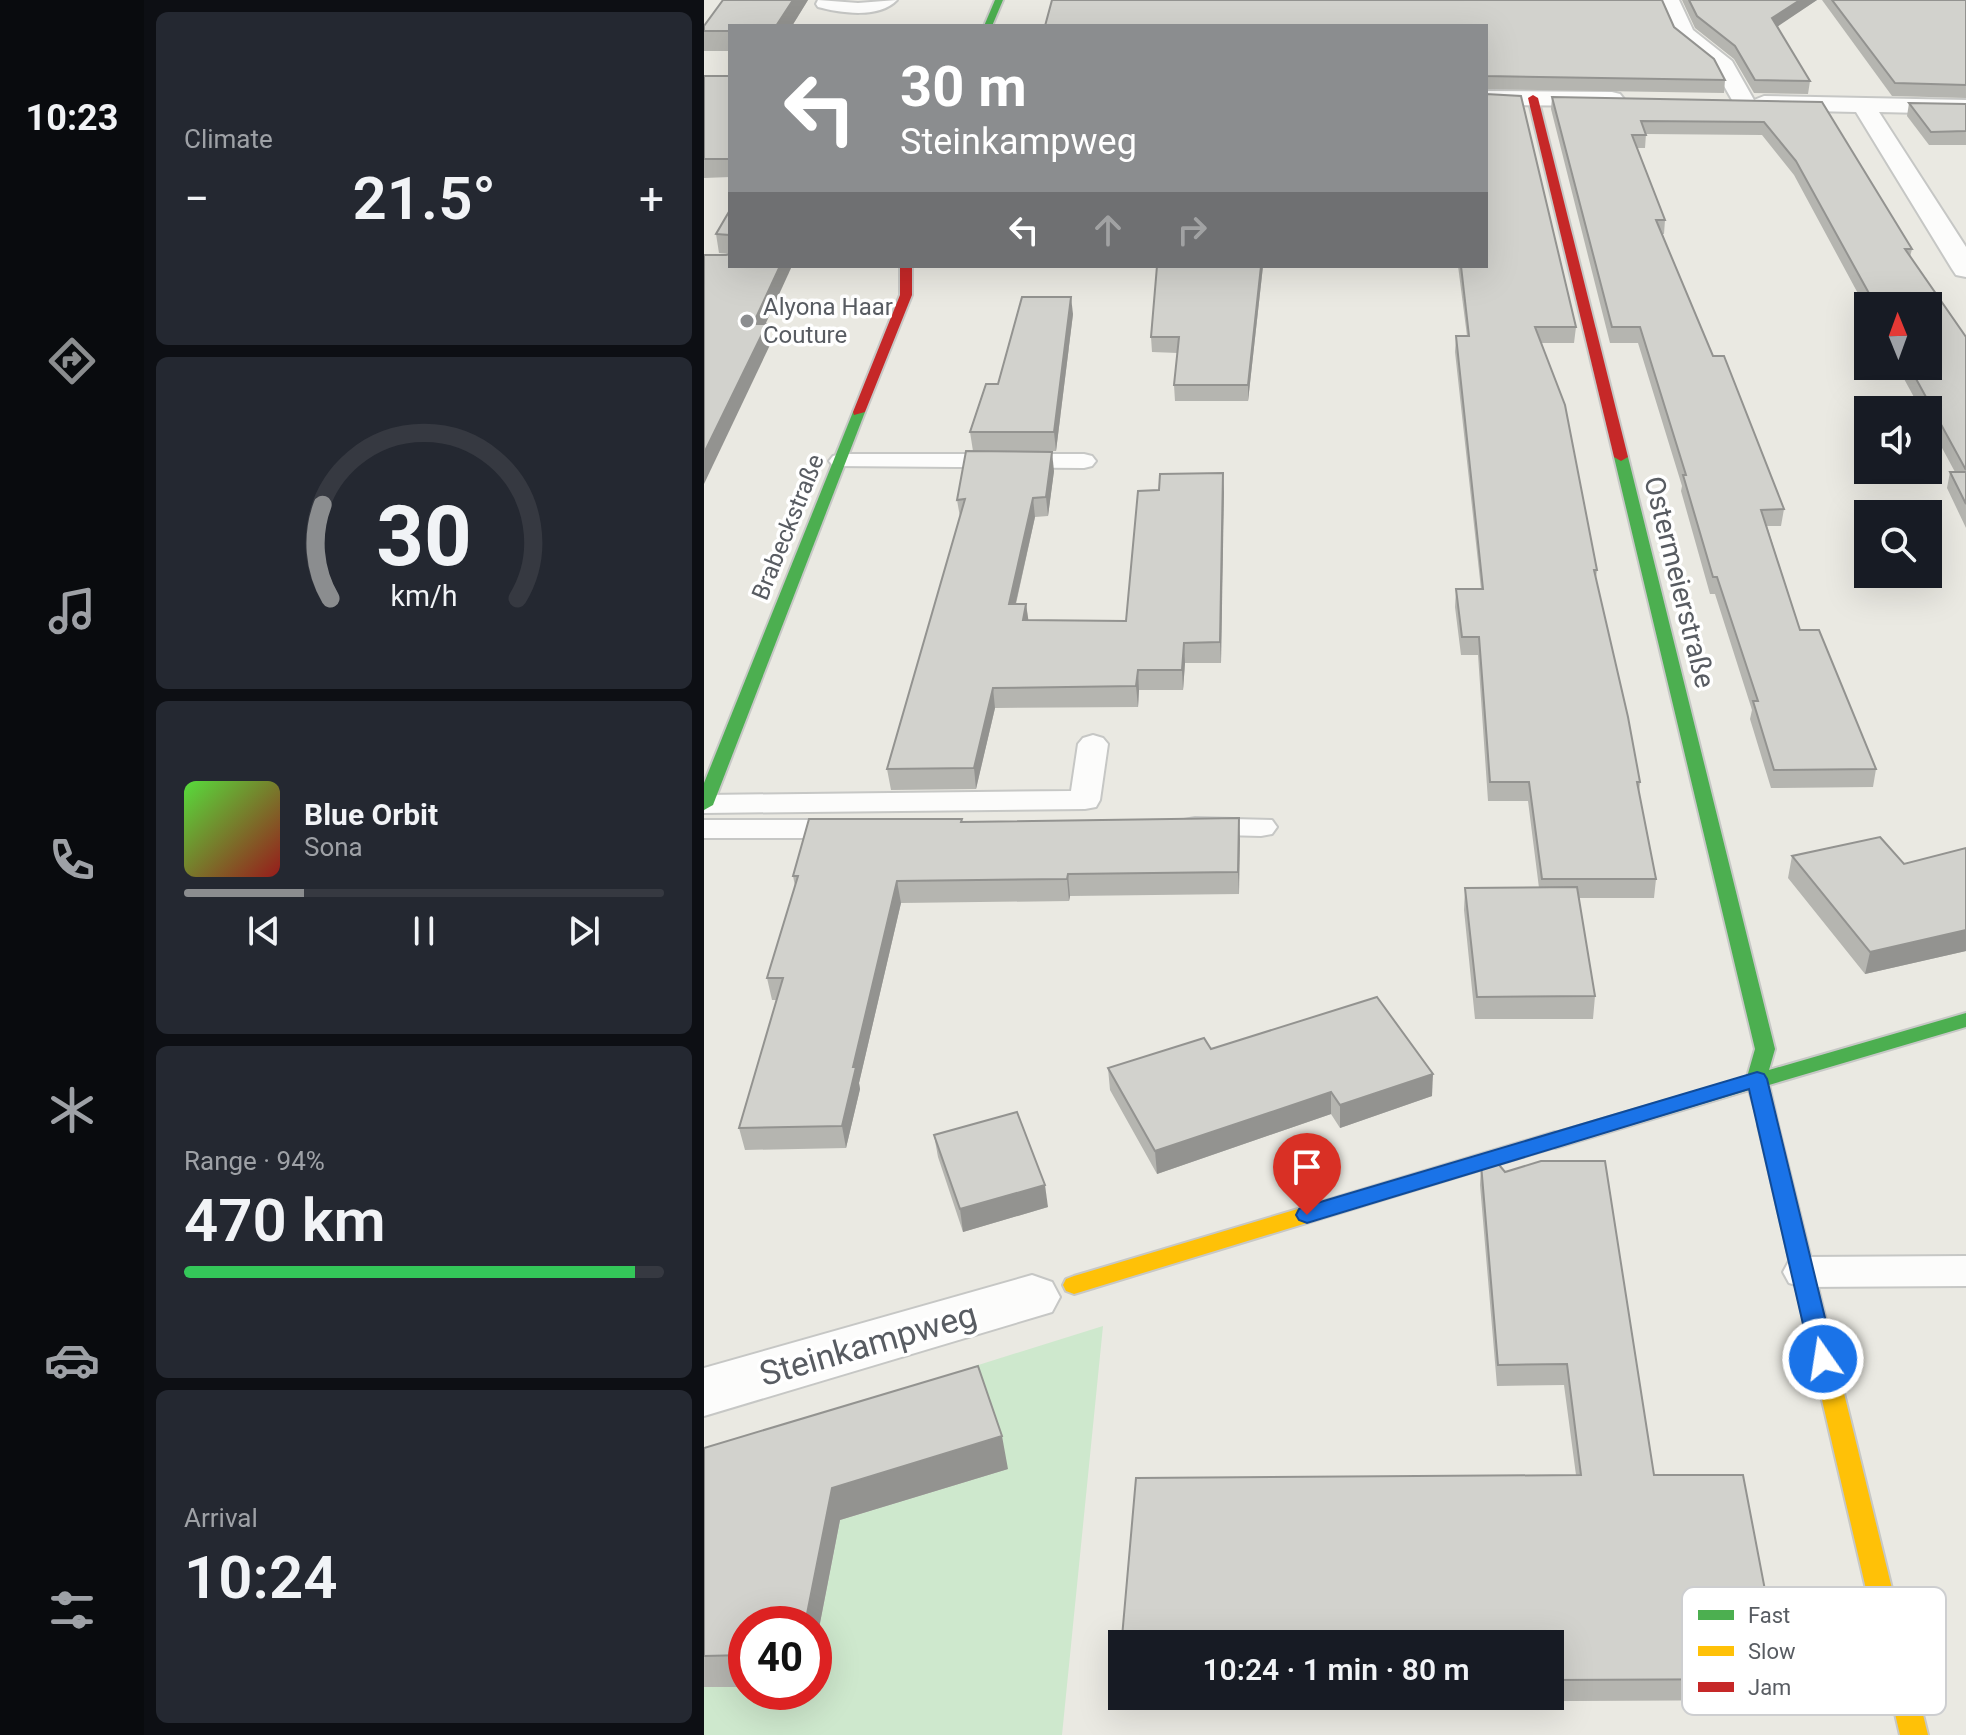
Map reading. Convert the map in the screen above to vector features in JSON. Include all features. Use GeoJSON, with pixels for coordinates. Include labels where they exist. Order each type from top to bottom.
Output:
{"type":"FeatureCollection","features":[{"type":"Feature","properties":{"kind":"street"},"geometry":{"type":"LineString","coordinates":[[989,24],[999,0]]}},
{"type":"Feature","properties":{"kind":"street"},"geometry":{"type":"LineString","coordinates":[[1669,0],[1684,33],[1724,66],[1744,102]]}},
{"type":"Feature","properties":{"kind":"street"},"geometry":{"type":"LineString","coordinates":[[1488,98],[1639,100]]}},
{"type":"Feature","properties":{"kind":"street","name":"Ostermeierstraße"},"geometry":{"type":"LineString","coordinates":[[1533,98],[1765,1049],[1757,1079]]}},
{"type":"Feature","properties":{"kind":"street"},"geometry":{"type":"LineString","coordinates":[[1714,101],[1966,107]]}},
{"type":"Feature","properties":{"kind":"street"},"geometry":{"type":"LineString","coordinates":[[1863,105],[1966,269]]}},
{"type":"Feature","properties":{"kind":"street","name":"Brabeckstraße"},"geometry":{"type":"LineString","coordinates":[[704,804],[906,295],[906,268]]}},
{"type":"Feature","properties":{"kind":"street","name":"Steinkampweg"},"geometry":{"type":"LineString","coordinates":[[704,1392],[1053,1291],[1757,1079],[1966,1020]]}},
{"type":"Feature","properties":{"kind":"street"},"geometry":{"type":"LineString","coordinates":[[1757,1079],[1879,1587]]}},
{"type":"Feature","properties":{"kind":"street"},"geometry":{"type":"LineString","coordinates":[[1909,1715],[1914,1735]]}},
{"type":"Feature","properties":{"kind":"lane"},"geometry":{"type":"LineString","coordinates":[[826,0],[823,4],[831,6],[881,6],[890,0]]}},
{"type":"Feature","properties":{"kind":"lane"},"geometry":{"type":"LineString","coordinates":[[841,461],[1084,461]]}},
{"type":"Feature","properties":{"kind":"lane"},"geometry":{"type":"LineString","coordinates":[[704,804],[1085,800],[1093,744]]}},
{"type":"Feature","properties":{"kind":"lane"},"geometry":{"type":"LineString","coordinates":[[1172,827],[1261,827]]}},
{"type":"Feature","properties":{"kind":"lane"},"geometry":{"type":"LineString","coordinates":[[704,829],[1099,828]]}},
{"type":"Feature","properties":{"kind":"lane"},"geometry":{"type":"LineString","coordinates":[[1803,1272],[1966,1271]]}},
{"type":"Feature","properties":{"kind":"green space"},"geometry":{"type":"Polygon","coordinates":[[[1103,1326],[1062,1735],[704,1735],[704,1687],[728,1687],[728,1710],[832,1710],[832,1606],[823,1606],[840,1520],[1007,1469],[972,1367],[1103,1326]]]}},
{"type":"Feature","properties":{"kind":"building"},"geometry":{"type":"Polygon","coordinates":[[[723,0],[793,0],[777,24],[728,24],[728,31],[704,31],[704,26],[723,0]]]}},
{"type":"Feature","properties":{"kind":"building"},"geometry":{"type":"Polygon","coordinates":[[[1052,0],[1662,0],[1674,27],[1714,59],[1725,80],[1488,76],[1488,24],[1046,24],[1052,0]]]}},
{"type":"Feature","properties":{"kind":"building"},"geometry":{"type":"Polygon","coordinates":[[[1689,0],[1800,0],[1772,18],[1810,81],[1755,80],[1735,46],[1697,16],[1689,0]]]}},
{"type":"Feature","properties":{"kind":"building"},"geometry":{"type":"Polygon","coordinates":[[[1832,0],[1966,0],[1966,85],[1895,83],[1832,0]]]}},
{"type":"Feature","properties":{"kind":"building"},"geometry":{"type":"Polygon","coordinates":[[[704,76],[728,76],[728,159],[704,159],[704,76]]]}},
{"type":"Feature","properties":{"kind":"building"},"geometry":{"type":"Polygon","coordinates":[[[1488,94],[1521,96],[1576,327],[1535,327],[1565,405],[1597,570],[1594,570],[1628,717],[1656,879],[1542,879],[1529,782],[1490,782],[1479,637],[1462,637],[1456,589],[1483,589],[1456,336],[1469,336],[1461,268],[1488,268],[1488,94]]]}},
{"type":"Feature","properties":{"kind":"building"},"geometry":{"type":"Polygon","coordinates":[[[1552,97],[1822,102],[1912,249],[1905,249],[1935,292],[1868,292],[1796,161],[1764,122],[1641,121],[1646,135],[1632,135],[1665,220],[1656,220],[1713,356],[1724,356],[1784,509],[1761,510],[1800,630],[1819,630],[1876,769],[1774,770],[1753,701],[1758,701],[1717,577],[1713,577],[1683,475],[1686,475],[1640,327],[1612,327],[1552,97]]]}},
{"type":"Feature","properties":{"kind":"building"},"geometry":{"type":"Polygon","coordinates":[[[1909,103],[1966,104],[1966,131],[1931,132],[1909,103]]]}},
{"type":"Feature","properties":{"kind":"building"},"geometry":{"type":"Polygon","coordinates":[[[728,213],[728,235],[716,234],[728,213]]]}},
{"type":"Feature","properties":{"kind":"building"},"geometry":{"type":"Polygon","coordinates":[[[704,255],[726,255],[728,268],[779,268],[753,324],[767,324],[704,453],[704,255]]]}},
{"type":"Feature","properties":{"kind":"building"},"geometry":{"type":"Polygon","coordinates":[[[1157,268],[1261,268],[1248,385],[1174,385],[1179,337],[1151,337],[1157,268]]]}},
{"type":"Feature","properties":{"kind":"building"},"geometry":{"type":"Polygon","coordinates":[[[1022,297],[1071,297],[1054,432],[970,432],[986,384],[998,384],[1022,297]]]}},
{"type":"Feature","properties":{"kind":"building"},"geometry":{"type":"Polygon","coordinates":[[[1942,302],[1966,337],[1966,470],[1942,426],[1942,396],[1925,396],[1917,380],[1942,380],[1942,302]]]}},
{"type":"Feature","properties":{"kind":"building"},"geometry":{"type":"Polygon","coordinates":[[[966,451],[1052,452],[1046,497],[1033,498],[1009,604],[1026,604],[1023,620],[1126,621],[1138,491],[1159,490],[1160,474],[1223,473],[1220,642],[1184,643],[1182,670],[1138,670],[1136,686],[993,688],[974,768],[887,769],[965,499],[957,500],[966,451]]]}},
{"type":"Feature","properties":{"kind":"building"},"geometry":{"type":"Polygon","coordinates":[[[1950,472],[1966,472],[1966,504],[1950,472]]]}},
{"type":"Feature","properties":{"kind":"building"},"geometry":{"type":"Polygon","coordinates":[[[1239,818],[1238,872],[1068,874],[1067,879],[897,881],[842,1126],[739,1128],[783,978],[767,978],[798,876],[793,876],[809,819],[962,819],[961,822],[1239,818]]]}},
{"type":"Feature","properties":{"kind":"building"},"geometry":{"type":"Polygon","coordinates":[[[1880,837],[1904,864],[1966,848],[1966,930],[1870,952],[1792,856],[1880,837]]]}},
{"type":"Feature","properties":{"kind":"building"},"geometry":{"type":"Polygon","coordinates":[[[1577,887],[1595,996],[1477,997],[1465,888],[1577,887]]]}},
{"type":"Feature","properties":{"kind":"building"},"geometry":{"type":"Polygon","coordinates":[[[1377,997],[1433,1074],[1340,1105],[1331,1092],[1155,1151],[1108,1068],[1204,1038],[1211,1049],[1377,997]]]}},
{"type":"Feature","properties":{"kind":"building"},"geometry":{"type":"Polygon","coordinates":[[[1017,1112],[1045,1185],[960,1209],[934,1135],[1017,1112]]]}},
{"type":"Feature","properties":{"kind":"building"},"geometry":{"type":"Polygon","coordinates":[[[1495,1160],[1505,1172],[1541,1161],[1605,1161],[1654,1475],[1743,1475],[1764,1587],[1682,1587],[1682,1679],[1564,1680],[1564,1630],[1123,1630],[1136,1478],[1581,1475],[1567,1364],[1498,1365],[1481,1164],[1495,1160]]]}},
{"type":"Feature","properties":{"kind":"building"},"geometry":{"type":"Polygon","coordinates":[[[978,1366],[1002,1436],[832,1488],[809,1606],[728,1606],[728,1655],[704,1656],[704,1448],[978,1366]]]}},
{"type":"Feature","properties":{"kind":"traffic: fast"},"geometry":{"type":"LineString","coordinates":[[989,24],[999,0]]}},
{"type":"Feature","properties":{"kind":"traffic: fast"},"geometry":{"type":"LineString","coordinates":[[704,805],[859,412]]}},
{"type":"Feature","properties":{"kind":"traffic: fast"},"geometry":{"type":"LineString","coordinates":[[1621,457],[1765,1049],[1757,1079],[1768,1125]]}},
{"type":"Feature","properties":{"kind":"traffic: fast"},"geometry":{"type":"LineString","coordinates":[[1555,1140],[1966,1020]]}},
{"type":"Feature","properties":{"kind":"traffic: slow"},"geometry":{"type":"LineString","coordinates":[[1768,1125],[1879,1587]]}},
{"type":"Feature","properties":{"kind":"traffic: slow"},"geometry":{"type":"LineString","coordinates":[[1074,1285],[1555,1140]]}},
{"type":"Feature","properties":{"kind":"traffic: slow"},"geometry":{"type":"LineString","coordinates":[[1909,1715],[1914,1735]]}},
{"type":"Feature","properties":{"kind":"traffic: jam"},"geometry":{"type":"LineString","coordinates":[[1533,98],[1621,457]]}},
{"type":"Feature","properties":{"kind":"traffic: jam"},"geometry":{"type":"LineString","coordinates":[[859,412],[906,295],[906,268]]}},
{"type":"Feature","properties":{"kind":"place","name":"Alyona Haar Couture"},"geometry":{"type":"Point","coordinates":[747,321]}},
{"type":"Feature","properties":{"kind":"route"},"geometry":{"type":"LineString","coordinates":[[1307,1215],[1757,1079],[1823,1359]]}}]}
